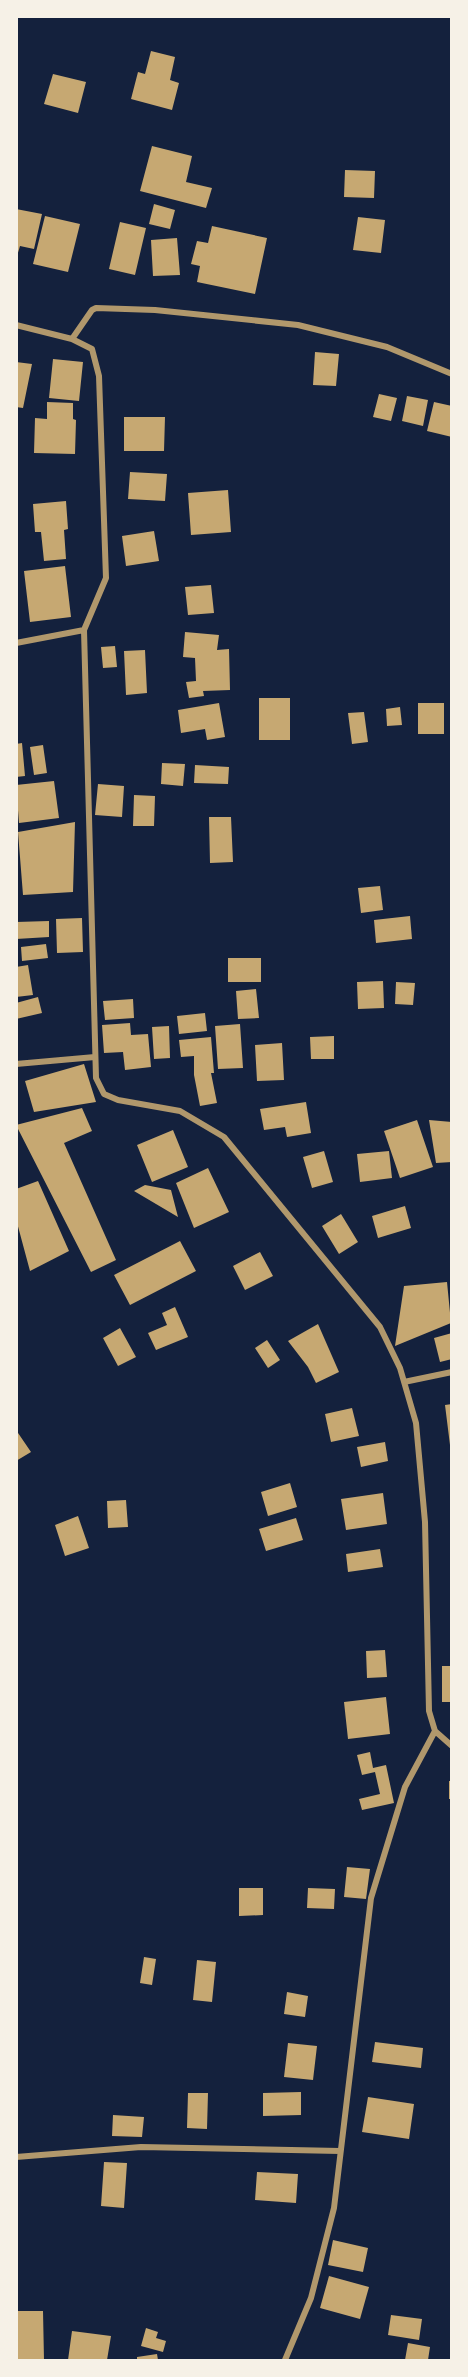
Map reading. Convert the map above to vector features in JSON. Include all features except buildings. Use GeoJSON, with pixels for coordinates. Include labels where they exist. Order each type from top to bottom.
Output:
{"type":"FeatureCollection","features":[{"type":"Feature","properties":{"kind":"street"},"geometry":{"type":"LineString","coordinates":[[72,339],[92,310],[96,308],[155,310],[298,325],[387,347],[452,374]]}},
{"type":"Feature","properties":{"kind":"street"},"geometry":{"type":"LineString","coordinates":[[16,325],[72,339],[92,349],[99,376],[106,578],[84,630],[96,1078],[104,1094],[118,1100],[180,1111],[224,1137],[380,1327],[400,1368],[416,1423],[424,1511],[429,1711],[435,1731],[452,1746]]}},
{"type":"Feature","properties":{"kind":"street"},"geometry":{"type":"LineString","coordinates":[[16,643],[84,630]]}},
{"type":"Feature","properties":{"kind":"street"},"geometry":{"type":"LineString","coordinates":[[16,1064],[95,1057]]}},
{"type":"Feature","properties":{"kind":"street"},"geometry":{"type":"LineString","coordinates":[[404,1382],[452,1372]]}},
{"type":"Feature","properties":{"kind":"street"},"geometry":{"type":"LineString","coordinates":[[285,2361],[311,2298],[334,2208],[371,1898],[405,1787],[435,1731]]}},
{"type":"Feature","properties":{"kind":"street"},"geometry":{"type":"LineString","coordinates":[[16,2157],[141,2147],[340,2151]]}}]}
